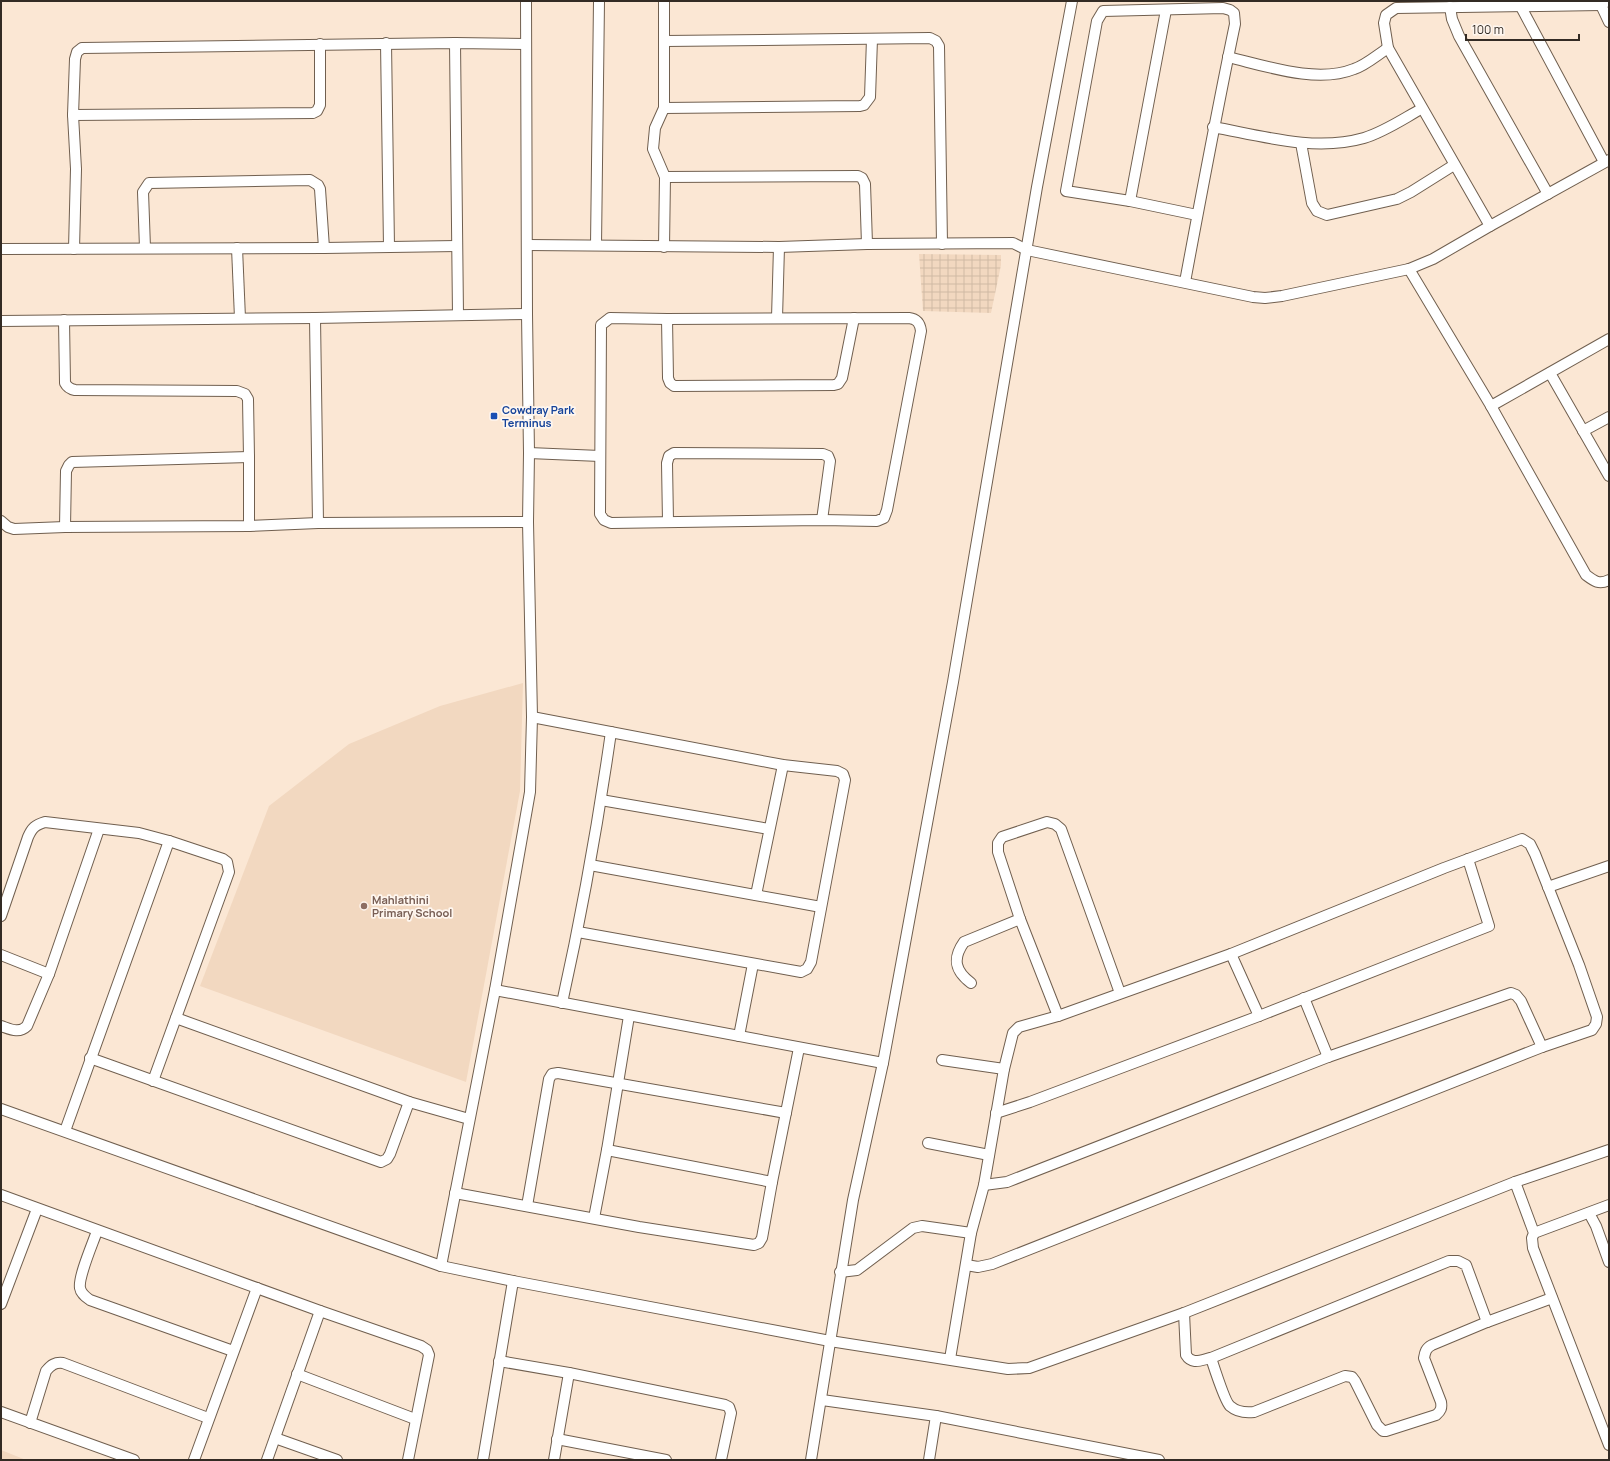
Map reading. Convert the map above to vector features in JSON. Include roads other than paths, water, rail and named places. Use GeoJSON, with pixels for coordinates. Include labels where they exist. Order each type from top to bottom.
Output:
{"type":"FeatureCollection","features":[{"type":"Feature","properties":{"kind":"street"},"geometry":{"type":"LineString","coordinates":[[441,1266],[495,990],[530,792],[532,717],[528,522],[529,453],[526,1]]}},
{"type":"Feature","properties":{"kind":"street"},"geometry":{"type":"LineString","coordinates":[[596,245],[599,1]]}},
{"type":"Feature","properties":{"kind":"street"},"geometry":{"type":"LineString","coordinates":[[664,1],[664,108],[655,128],[653,149],[665,177],[664,246]]}},
{"type":"Feature","properties":{"kind":"street"},"geometry":{"type":"LineString","coordinates":[[811,1460],[822,1400],[852,1200],[884,1063],[953,682],[1037,187],[1072,1]]}},
{"type":"Feature","properties":{"kind":"street"},"geometry":{"type":"LineString","coordinates":[[1490,226],[1388,48],[1384,23],[1386,14],[1396,8],[1521,7],[1604,3],[1609,22]]}},
{"type":"Feature","properties":{"kind":"street"},"geometry":{"type":"LineString","coordinates":[[1450,7],[1452,19],[1459,36],[1548,194]]}},
{"type":"Feature","properties":{"kind":"street"},"geometry":{"type":"LineString","coordinates":[[528,245],[779,247],[867,244],[1013,243],[1027,250],[1253,297],[1265,298],[1282,296],[1409,269],[1433,259],[1607,161],[1521,7]]}},
{"type":"Feature","properties":{"kind":"street"},"geometry":{"type":"LineString","coordinates":[[1185,282],[1213,127],[1235,24],[1234,12],[1223,8],[1106,10],[1101,13],[1097,21],[1066,191],[1130,201],[1197,215]]}},
{"type":"Feature","properties":{"kind":"street"},"geometry":{"type":"LineString","coordinates":[[1130,201],[1166,10]]}},
{"type":"Feature","properties":{"kind":"street"},"geometry":{"type":"LineString","coordinates":[[665,41],[930,38],[936,41],[939,46],[942,244]]}},
{"type":"Feature","properties":{"kind":"street"},"geometry":{"type":"LineString","coordinates":[[664,108],[864,105],[870,97],[872,39]]}},
{"type":"Feature","properties":{"kind":"street"},"geometry":{"type":"LineString","coordinates":[[74,249],[76,169],[73,115],[75,59],[77,52],[82,48],[455,42],[526,44]]}},
{"type":"Feature","properties":{"kind":"street"},"geometry":{"type":"LineString","coordinates":[[455,42],[458,315]]}},
{"type":"Feature","properties":{"kind":"street"},"geometry":{"type":"LineString","coordinates":[[386,43],[389,246]]}},
{"type":"Feature","properties":{"kind":"street"},"geometry":{"type":"LineString","coordinates":[[73,115],[313,113],[317,111],[320,105],[320,44]]}},
{"type":"Feature","properties":{"kind":"street"},"geometry":{"type":"LineString","coordinates":[[1228,57],[1306,75],[1320,76],[1334,75],[1355,69],[1388,48]]}},
{"type":"Feature","properties":{"kind":"street"},"geometry":{"type":"LineString","coordinates":[[1213,127],[1301,143],[1349,141],[1365,138],[1422,109]]}},
{"type":"Feature","properties":{"kind":"street"},"geometry":{"type":"LineString","coordinates":[[1301,143],[1312,203],[1317,211],[1327,215],[1397,199],[1454,165]]}},
{"type":"Feature","properties":{"kind":"street"},"geometry":{"type":"LineString","coordinates":[[665,177],[858,176],[862,178],[865,184],[867,244]]}},
{"type":"Feature","properties":{"kind":"street"},"geometry":{"type":"LineString","coordinates":[[144,248],[143,192],[149,183],[310,180],[316,183],[320,189],[324,248]]}},
{"type":"Feature","properties":{"kind":"street"},"geometry":{"type":"LineString","coordinates":[[1,249],[457,246]]}},
{"type":"Feature","properties":{"kind":"street"},"geometry":{"type":"LineString","coordinates":[[777,318],[779,247]]}},
{"type":"Feature","properties":{"kind":"street"},"geometry":{"type":"LineString","coordinates":[[237,248],[240,318]]}},
{"type":"Feature","properties":{"kind":"street"},"geometry":{"type":"LineString","coordinates":[[1409,269],[1491,406],[1586,575],[1596,582],[1601,583],[1609,580]]}},
{"type":"Feature","properties":{"kind":"street"},"geometry":{"type":"LineString","coordinates":[[1,321],[527,314]]}},
{"type":"Feature","properties":{"kind":"street"},"geometry":{"type":"LineString","coordinates":[[315,318],[318,523]]}},
{"type":"Feature","properties":{"kind":"street"},"geometry":{"type":"LineString","coordinates":[[610,318],[854,318],[914,318],[918,321],[921,330],[887,510],[884,518],[877,521],[668,521],[611,523],[604,520],[600,514],[601,325],[610,318]]}},
{"type":"Feature","properties":{"kind":"street"},"geometry":{"type":"LineString","coordinates":[[667,319],[668,378],[670,383],[674,386],[690,386],[838,384],[842,378],[854,318]]}},
{"type":"Feature","properties":{"kind":"street"},"geometry":{"type":"LineString","coordinates":[[64,320],[65,383],[67,386],[75,390],[241,391],[245,394],[248,399],[249,526]]}},
{"type":"Feature","properties":{"kind":"street"},"geometry":{"type":"LineString","coordinates":[[1491,406],[1609,339]]}},
{"type":"Feature","properties":{"kind":"street"},"geometry":{"type":"LineString","coordinates":[[1550,373],[1609,476]]}},
{"type":"Feature","properties":{"kind":"street"},"geometry":{"type":"LineString","coordinates":[[1583,431],[1609,417]]}},
{"type":"Feature","properties":{"kind":"street"},"geometry":{"type":"LineString","coordinates":[[529,453],[600,456]]}},
{"type":"Feature","properties":{"kind":"street"},"geometry":{"type":"LineString","coordinates":[[668,521],[667,463],[668,456],[674,454],[823,454],[828,456],[830,461],[822,520]]}},
{"type":"Feature","properties":{"kind":"street"},"geometry":{"type":"LineString","coordinates":[[65,527],[66,471],[72,462],[249,457]]}},
{"type":"Feature","properties":{"kind":"street"},"geometry":{"type":"LineString","coordinates":[[1,521],[8,527],[14,529],[65,527],[249,526],[318,523],[528,522]]}},
{"type":"Feature","properties":{"kind":"street"},"geometry":{"type":"LineString","coordinates":[[532,717],[784,765],[837,771],[843,774],[845,780],[808,969],[801,972],[578,932]]}},
{"type":"Feature","properties":{"kind":"street"},"geometry":{"type":"LineString","coordinates":[[562,1003],[578,932],[601,800],[611,732]]}},
{"type":"Feature","properties":{"kind":"street"},"geometry":{"type":"LineString","coordinates":[[756,895],[784,765]]}},
{"type":"Feature","properties":{"kind":"street"},"geometry":{"type":"LineString","coordinates":[[601,800],[769,829]]}},
{"type":"Feature","properties":{"kind":"street"},"geometry":{"type":"LineString","coordinates":[[1,916],[28,837],[32,828],[36,824],[45,822],[139,833],[169,841],[223,859],[227,862],[228,872],[153,1081]]}},
{"type":"Feature","properties":{"kind":"street"},"geometry":{"type":"LineString","coordinates":[[1058,1016],[1020,919],[998,852],[998,843],[1002,837],[1047,822],[1055,824],[1060,829],[1120,993]]}},
{"type":"Feature","properties":{"kind":"street"},"geometry":{"type":"LineString","coordinates":[[1,1026],[20,1031],[24,1030],[27,1026],[49,974],[99,829]]}},
{"type":"Feature","properties":{"kind":"street"},"geometry":{"type":"LineString","coordinates":[[950,1359],[971,1233],[984,1185],[1004,1069],[1013,1033],[1019,1027],[1058,1016],[1231,954],[1468,859],[1522,839],[1530,844],[1579,965],[1597,1017],[1596,1024],[1592,1030],[1542,1047],[992,1264],[978,1267],[966,1266]]}},
{"type":"Feature","properties":{"kind":"street"},"geometry":{"type":"LineString","coordinates":[[65,1131],[169,841]]}},
{"type":"Feature","properties":{"kind":"street"},"geometry":{"type":"LineString","coordinates":[[996,1113],[1259,1016],[1489,926],[1468,859]]}},
{"type":"Feature","properties":{"kind":"street"},"geometry":{"type":"LineString","coordinates":[[590,865],[820,907]]}},
{"type":"Feature","properties":{"kind":"street"},"geometry":{"type":"LineString","coordinates":[[1548,886],[1609,866]]}},
{"type":"Feature","properties":{"kind":"street"},"geometry":{"type":"LineString","coordinates":[[971,983],[962,976],[957,968],[959,949],[964,942],[1020,919]]}},
{"type":"Feature","properties":{"kind":"street"},"geometry":{"type":"LineString","coordinates":[[1231,954],[1259,1016]]}},
{"type":"Feature","properties":{"kind":"street"},"geometry":{"type":"LineString","coordinates":[[1,955],[49,974]]}},
{"type":"Feature","properties":{"kind":"street"},"geometry":{"type":"LineString","coordinates":[[739,1036],[753,964]]}},
{"type":"Feature","properties":{"kind":"street"},"geometry":{"type":"LineString","coordinates":[[495,990],[884,1063]]}},
{"type":"Feature","properties":{"kind":"street"},"geometry":{"type":"LineString","coordinates":[[984,1185],[1007,1182],[1328,1058],[1511,993],[1516,995],[1521,1001],[1542,1047]]}},
{"type":"Feature","properties":{"kind":"street"},"geometry":{"type":"LineString","coordinates":[[1304,998],[1328,1058]]}},
{"type":"Feature","properties":{"kind":"street"},"geometry":{"type":"LineString","coordinates":[[594,1218],[629,1016]]}},
{"type":"Feature","properties":{"kind":"street"},"geometry":{"type":"LineString","coordinates":[[176,1018],[409,1102],[469,1119]]}},
{"type":"Feature","properties":{"kind":"street"},"geometry":{"type":"LineString","coordinates":[[455,1193],[639,1227],[754,1245],[759,1243],[762,1238],[799,1048]]}},
{"type":"Feature","properties":{"kind":"street"},"geometry":{"type":"LineString","coordinates":[[90,1058],[380,1162],[387,1159],[390,1154],[409,1102]]}},
{"type":"Feature","properties":{"kind":"street"},"geometry":{"type":"LineString","coordinates":[[942,1060],[1004,1069]]}},
{"type":"Feature","properties":{"kind":"street"},"geometry":{"type":"LineString","coordinates":[[527,1206],[549,1079],[552,1074],[558,1073],[786,1112]]}},
{"type":"Feature","properties":{"kind":"street"},"geometry":{"type":"LineString","coordinates":[[1,1110],[65,1131],[441,1266],[513,1282],[830,1341],[1008,1369],[1029,1368],[1184,1313],[1515,1182],[1609,1150]]}},
{"type":"Feature","properties":{"kind":"street"},"geometry":{"type":"LineString","coordinates":[[928,1143],[989,1155]]}},
{"type":"Feature","properties":{"kind":"street"},"geometry":{"type":"LineString","coordinates":[[607,1150],[772,1182]]}},
{"type":"Feature","properties":{"kind":"street"},"geometry":{"type":"LineString","coordinates":[[1515,1182],[1534,1233],[1532,1238],[1533,1248],[1609,1446]]}},
{"type":"Feature","properties":{"kind":"street"},"geometry":{"type":"LineString","coordinates":[[1,1195],[97,1231],[421,1346],[427,1350],[429,1356],[408,1460]]}},
{"type":"Feature","properties":{"kind":"street"},"geometry":{"type":"LineString","coordinates":[[1534,1233],[1609,1205]]}},
{"type":"Feature","properties":{"kind":"street"},"geometry":{"type":"LineString","coordinates":[[1,1304],[37,1209]]}},
{"type":"Feature","properties":{"kind":"street"},"geometry":{"type":"LineString","coordinates":[[1589,1213],[1596,1226],[1609,1262]]}},
{"type":"Feature","properties":{"kind":"street"},"geometry":{"type":"LineString","coordinates":[[840,1272],[857,1270],[914,1228],[922,1226],[971,1233]]}},
{"type":"Feature","properties":{"kind":"street"},"geometry":{"type":"LineString","coordinates":[[97,1231],[80,1280],[80,1289],[86,1297],[90,1300],[233,1351]]}},
{"type":"Feature","properties":{"kind":"street"},"geometry":{"type":"LineString","coordinates":[[1184,1313],[1186,1355],[1189,1360],[1193,1362],[1211,1358],[1449,1261],[1458,1260],[1466,1266],[1487,1322]]}},
{"type":"Feature","properties":{"kind":"street"},"geometry":{"type":"LineString","coordinates":[[482,1460],[513,1282]]}},
{"type":"Feature","properties":{"kind":"street"},"geometry":{"type":"LineString","coordinates":[[194,1460],[208,1418],[257,1288]]}},
{"type":"Feature","properties":{"kind":"street"},"geometry":{"type":"LineString","coordinates":[[1211,1358],[1228,1405],[1236,1410],[1254,1412],[1345,1376],[1352,1377],[1356,1381],[1377,1425],[1383,1431],[1386,1431],[1436,1415],[1442,1407],[1424,1358],[1424,1353],[1427,1348],[1487,1322],[1552,1298]]}},
{"type":"Feature","properties":{"kind":"street"},"geometry":{"type":"LineString","coordinates":[[267,1460],[320,1311]]}},
{"type":"Feature","properties":{"kind":"street"},"geometry":{"type":"LineString","coordinates":[[499,1361],[569,1373],[725,1405],[729,1408],[730,1413],[721,1460]]}},
{"type":"Feature","properties":{"kind":"street"},"geometry":{"type":"LineString","coordinates":[[30,1423],[46,1371],[50,1366],[57,1362],[208,1418]]}},
{"type":"Feature","properties":{"kind":"street"},"geometry":{"type":"LineString","coordinates":[[554,1460],[569,1373]]}},
{"type":"Feature","properties":{"kind":"street"},"geometry":{"type":"LineString","coordinates":[[298,1374],[416,1419]]}},
{"type":"Feature","properties":{"kind":"street"},"geometry":{"type":"LineString","coordinates":[[822,1400],[936,1416],[1136,1458],[1159,1460]]}},
{"type":"Feature","properties":{"kind":"street"},"geometry":{"type":"LineString","coordinates":[[1,1412],[134,1460]]}},
{"type":"Feature","properties":{"kind":"street"},"geometry":{"type":"LineString","coordinates":[[929,1460],[936,1416]]}},
{"type":"Feature","properties":{"kind":"street"},"geometry":{"type":"LineString","coordinates":[[275,1438],[337,1460]]}},
{"type":"Feature","properties":{"kind":"street"},"geometry":{"type":"LineString","coordinates":[[557,1439],[666,1460]]}},
{"type":"Feature","properties":{"kind":"place","name":"Cowdray Park Terminus"},"geometry":{"type":"Point","coordinates":[494,416]}},
{"type":"Feature","properties":{"kind":"place","name":"Mahlathini Primary School"},"geometry":{"type":"Point","coordinates":[364,906]}}]}
